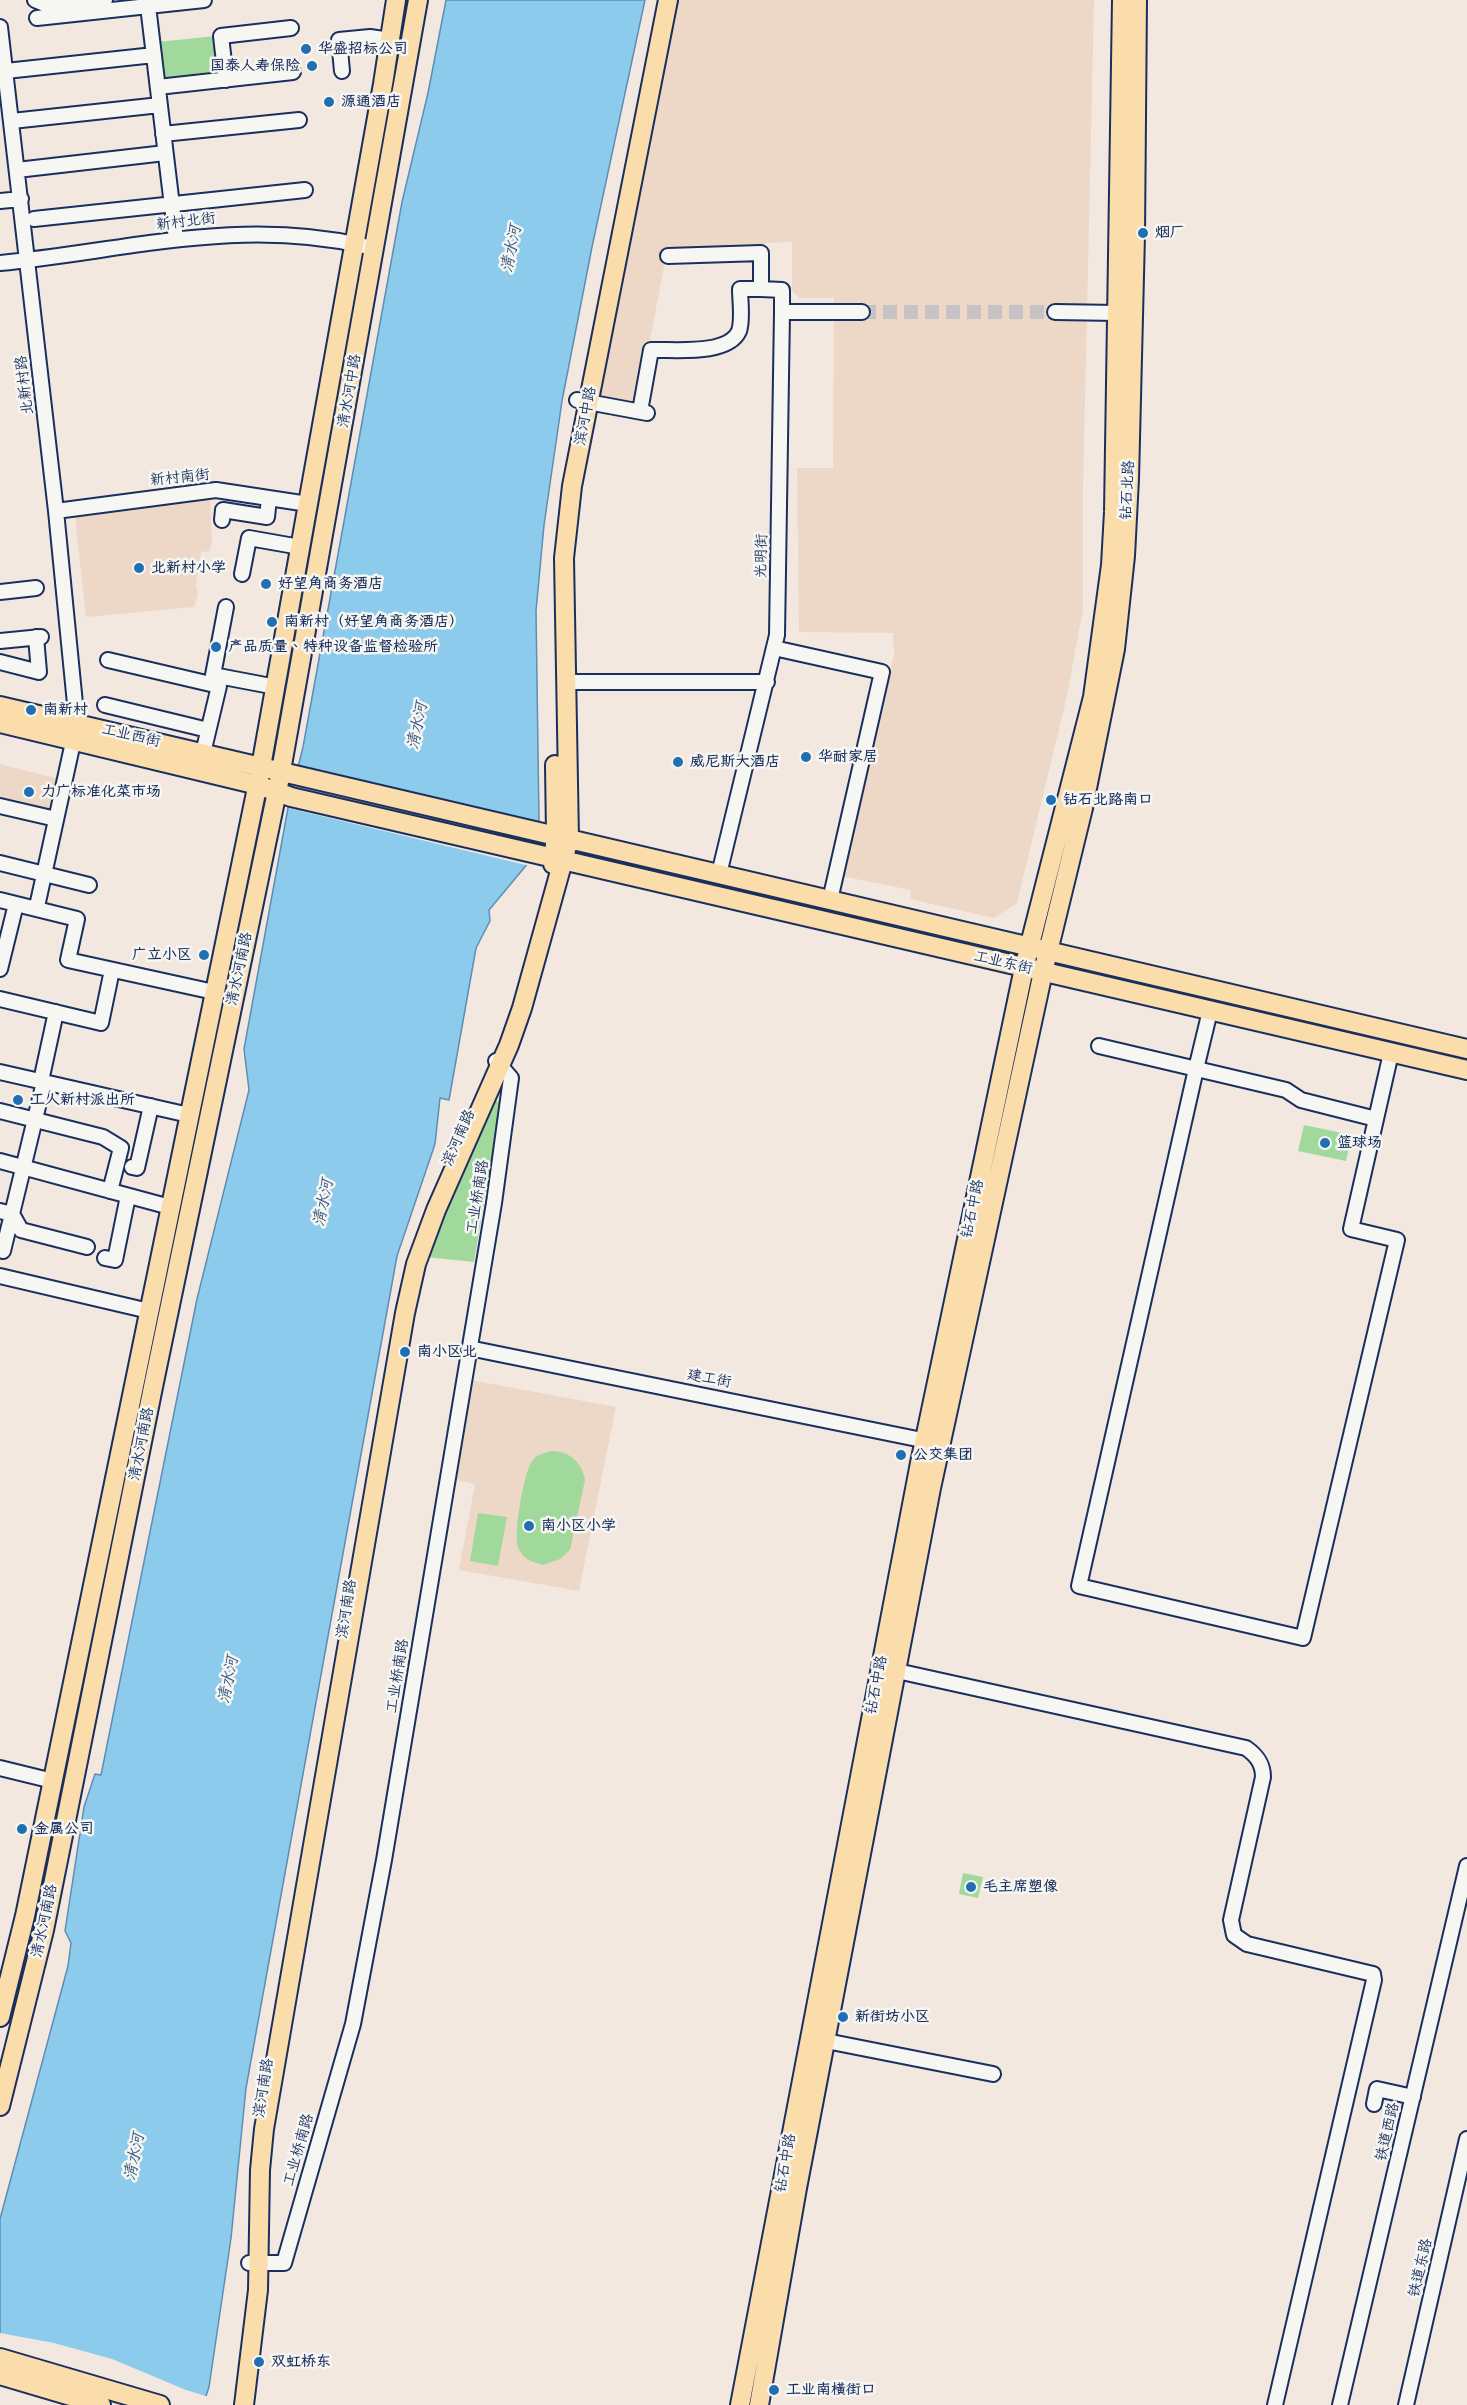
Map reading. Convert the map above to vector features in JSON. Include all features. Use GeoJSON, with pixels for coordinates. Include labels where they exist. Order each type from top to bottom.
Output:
{"type":"FeatureCollection","features":[{"type":"Feature","properties":{"kind":"main road","name":"清水河中路"},"geometry":{"type":"LineString","coordinates":[[260,777],[396,0]]}},
{"type":"Feature","properties":{"kind":"main road","name":"清水河中路"},"geometry":{"type":"LineString","coordinates":[[283,790],[290,771],[284,758],[418,0]]}},
{"type":"Feature","properties":{"kind":"main road","name":"滨河中路"},"geometry":{"type":"LineString","coordinates":[[556,836],[566,682],[564,558],[572,486],[583,401],[656,0]]}},
{"type":"Feature","properties":{"kind":"main road","name":"滨河中路"},"geometry":{"type":"LineString","coordinates":[[556,836],[552,551],[555,524],[668,0]]}},
{"type":"Feature","properties":{"kind":"main road","name":"钻石北路"},"geometry":{"type":"LineString","coordinates":[[1024,968],[1093,697],[1103,628],[1114,512],[1122,0]]}},
{"type":"Feature","properties":{"kind":"main road","name":"钻石北路"},"geometry":{"type":"LineString","coordinates":[[1043,972],[1085,796],[1115,649],[1120,608],[1129,479],[1135,235],[1137,0]]}},
{"type":"Feature","properties":{"kind":"main road","name":"工业西街"},"geometry":{"type":"LineString","coordinates":[[0,706],[75,732],[260,777],[283,790]]}},
{"type":"Feature","properties":{"kind":"main road","name":"工业西街"},"geometry":{"type":"LineString","coordinates":[[0,723],[75,732],[203,753],[226,768]]}},
{"type":"Feature","properties":{"kind":"main road"},"geometry":{"type":"LineString","coordinates":[[251,818],[243,792],[226,768],[260,751],[266,743]]}},
{"type":"Feature","properties":{"kind":"main road","name":"清水河南路"},"geometry":{"type":"LineString","coordinates":[[0,2017],[25,1916],[260,777]]}},
{"type":"Feature","properties":{"kind":"main road","name":"工业东街"},"geometry":{"type":"LineString","coordinates":[[283,790],[556,836],[1467,1049]]}},
{"type":"Feature","properties":{"kind":"main road","name":"工业东街"},"geometry":{"type":"LineString","coordinates":[[283,790],[552,858],[1467,1070]]}},
{"type":"Feature","properties":{"kind":"main road","name":"清水河南路"},"geometry":{"type":"LineString","coordinates":[[0,2106],[44,1930],[157,1370],[283,790]]}},
{"type":"Feature","properties":{"kind":"main road","name":"滨河南路"},"geometry":{"type":"LineString","coordinates":[[232,2405],[253,2263],[264,2129],[405,1313],[416,1264],[436,1210],[497,1062],[522,1008],[556,836]]}},
{"type":"Feature","properties":{"kind":"main road","name":"钻石中路"},"geometry":{"type":"LineString","coordinates":[[740,2405],[818,2039],[1024,968]]}},
{"type":"Feature","properties":{"kind":"main road","name":"钻石中路"},"geometry":{"type":"LineString","coordinates":[[933,1442],[1043,972]]}},
{"type":"Feature","properties":{"kind":"main road","name":"钻石中路"},"geometry":{"type":"LineString","coordinates":[[759,2405],[796,2188],[818,2039]]}},
{"type":"Feature","properties":{"kind":"main road","name":"滨河南路"},"geometry":{"type":"LineString","coordinates":[[244,2405],[258,2290],[253,2263]]}},
{"type":"Feature","properties":{"kind":"main road"},"geometry":{"type":"LineString","coordinates":[[0,2358],[160,2405]]}},
{"type":"Feature","properties":{"kind":"main road"},"geometry":{"type":"LineString","coordinates":[[0,2375],[101,2405]]}},
{"type":"Feature","properties":{"kind":"street"},"geometry":{"type":"LineString","coordinates":[[35,0],[47,5],[105,0]]}},
{"type":"Feature","properties":{"kind":"street"},"geometry":{"type":"LineString","coordinates":[[37,18],[204,0]]}},
{"type":"Feature","properties":{"kind":"street"},"geometry":{"type":"LineString","coordinates":[[148,6],[176,239]]}},
{"type":"Feature","properties":{"kind":"street"},"geometry":{"type":"LineString","coordinates":[[226,80],[221,36],[291,28]]}},
{"type":"Feature","properties":{"kind":"street","name":"北新村路"},"geometry":{"type":"LineString","coordinates":[[1,31],[6,71],[4,87],[12,121],[56,510],[75,732],[38,902]]}},
{"type":"Feature","properties":{"kind":"street"},"geometry":{"type":"LineString","coordinates":[[342,71],[339,40],[370,37],[390,40]]}},
{"type":"Feature","properties":{"kind":"street"},"geometry":{"type":"LineString","coordinates":[[6,71],[154,55]]}},
{"type":"Feature","properties":{"kind":"street"},"geometry":{"type":"LineString","coordinates":[[158,87],[293,72]]}},
{"type":"Feature","properties":{"kind":"street"},"geometry":{"type":"LineString","coordinates":[[12,121],[160,105]]}},
{"type":"Feature","properties":{"kind":"street"},"geometry":{"type":"LineString","coordinates":[[163,134],[298,120]]}},
{"type":"Feature","properties":{"kind":"street"},"geometry":{"type":"LineString","coordinates":[[0,150],[15,149]]}},
{"type":"Feature","properties":{"kind":"street"},"geometry":{"type":"LineString","coordinates":[[18,170],[165,153]]}},
{"type":"Feature","properties":{"kind":"street"},"geometry":{"type":"LineString","coordinates":[[34,219],[305,190]]}},
{"type":"Feature","properties":{"kind":"street"},"geometry":{"type":"LineString","coordinates":[[0,201],[21,199]]}},
{"type":"Feature","properties":{"kind":"street","name":"新村北街"},"geometry":{"type":"LineString","coordinates":[[0,263],[230,234],[317,237],[375,249]]}},
{"type":"Feature","properties":{"kind":"street"},"geometry":{"type":"LineString","coordinates":[[583,401],[643,412],[651,350],[713,349],[723,345],[734,338],[739,330],[740,289],[761,289],[761,253],[668,256]]}},
{"type":"Feature","properties":{"kind":"street","name":"光明街"},"geometry":{"type":"LineString","coordinates":[[719,874],[777,635],[782,290],[761,289]]}},
{"type":"Feature","properties":{"kind":"street"},"geometry":{"type":"LineString","coordinates":[[782,312],[862,312]]}},
{"type":"Feature","properties":{"kind":"street"},"geometry":{"type":"LineString","coordinates":[[1056,312],[1118,313]]}},
{"type":"Feature","properties":{"kind":"street","name":"新村南街"},"geometry":{"type":"LineString","coordinates":[[56,510],[216,490],[308,504]]}},
{"type":"Feature","properties":{"kind":"street"},"geometry":{"type":"LineString","coordinates":[[222,520],[223,510],[267,518],[269,498]]}},
{"type":"Feature","properties":{"kind":"street"},"geometry":{"type":"LineString","coordinates":[[242,574],[249,538],[300,547]]}},
{"type":"Feature","properties":{"kind":"street"},"geometry":{"type":"LineString","coordinates":[[0,592],[36,588]]}},
{"type":"Feature","properties":{"kind":"street"},"geometry":{"type":"LineString","coordinates":[[226,607],[213,675],[276,687]]}},
{"type":"Feature","properties":{"kind":"street"},"geometry":{"type":"LineString","coordinates":[[0,641],[39,637],[39,672],[0,662]]}},
{"type":"Feature","properties":{"kind":"street"},"geometry":{"type":"LineString","coordinates":[[774,648],[882,672],[830,900]]}},
{"type":"Feature","properties":{"kind":"street"},"geometry":{"type":"LineString","coordinates":[[108,660],[219,686],[203,753]]}},
{"type":"Feature","properties":{"kind":"street"},"geometry":{"type":"LineString","coordinates":[[566,682],[767,682]]}},
{"type":"Feature","properties":{"kind":"street"},"geometry":{"type":"LineString","coordinates":[[105,705],[208,730]]}},
{"type":"Feature","properties":{"kind":"street"},"geometry":{"type":"LineString","coordinates":[[0,806],[56,819]]}},
{"type":"Feature","properties":{"kind":"street"},"geometry":{"type":"LineString","coordinates":[[0,863],[89,885]]}},
{"type":"Feature","properties":{"kind":"street"},"geometry":{"type":"LineString","coordinates":[[0,900],[77,919],[68,960],[214,992]]}},
{"type":"Feature","properties":{"kind":"street"},"geometry":{"type":"LineString","coordinates":[[0,969],[16,904]]}},
{"type":"Feature","properties":{"kind":"street"},"geometry":{"type":"LineString","coordinates":[[0,999],[101,1023],[112,970]]}},
{"type":"Feature","properties":{"kind":"street"},"geometry":{"type":"LineString","coordinates":[[1210,1011],[1079,1586],[1303,1638],[1397,1240],[1351,1228],[1391,1053]]}},
{"type":"Feature","properties":{"kind":"street"},"geometry":{"type":"LineString","coordinates":[[3,1251],[6,1212],[24,1168],[56,1012]]}},
{"type":"Feature","properties":{"kind":"street"},"geometry":{"type":"LineString","coordinates":[[1100,1046],[1286,1090],[1301,1101],[1376,1119]]}},
{"type":"Feature","properties":{"kind":"street","name":"工业桥南路"},"geometry":{"type":"LineString","coordinates":[[253,2263],[284,2263],[353,2024],[384,1860],[494,1203],[511,1078],[497,1062]]}},
{"type":"Feature","properties":{"kind":"street"},"geometry":{"type":"LineString","coordinates":[[0,1072],[189,1115]]}},
{"type":"Feature","properties":{"kind":"street"},"geometry":{"type":"LineString","coordinates":[[132,1167],[137,1168],[151,1106]]}},
{"type":"Feature","properties":{"kind":"street"},"geometry":{"type":"LineString","coordinates":[[0,1110],[103,1137],[121,1148],[110,1191]]}},
{"type":"Feature","properties":{"kind":"street"},"geometry":{"type":"LineString","coordinates":[[0,1161],[170,1207]]}},
{"type":"Feature","properties":{"kind":"street"},"geometry":{"type":"LineString","coordinates":[[105,1258],[115,1260],[128,1196]]}},
{"type":"Feature","properties":{"kind":"street"},"geometry":{"type":"LineString","coordinates":[[6,1212],[21,1230],[87,1247]]}},
{"type":"Feature","properties":{"kind":"street"},"geometry":{"type":"LineString","coordinates":[[0,1276],[149,1311]]}},
{"type":"Feature","properties":{"kind":"street","name":"建工街"},"geometry":{"type":"LineString","coordinates":[[470,1348],[933,1442]]}},
{"type":"Feature","properties":{"kind":"street"},"geometry":{"type":"LineString","coordinates":[[888,1669],[1246,1748],[1260,1761],[1263,1777],[1231,1920],[1234,1935],[1247,1944],[1373,1974],[1374,1980],[1275,2405]]}},
{"type":"Feature","properties":{"kind":"street"},"geometry":{"type":"LineString","coordinates":[[0,1768],[53,1781]]}},
{"type":"Feature","properties":{"kind":"street","name":"铁道西路"},"geometry":{"type":"LineString","coordinates":[[1340,2405],[1467,1866]]}},
{"type":"Feature","properties":{"kind":"street"},"geometry":{"type":"LineString","coordinates":[[818,2039],[993,2074]]}},
{"type":"Feature","properties":{"kind":"street"},"geometry":{"type":"LineString","coordinates":[[1374,2104],[1377,2089],[1413,2097]]}},
{"type":"Feature","properties":{"kind":"street","name":"铁道东路"},"geometry":{"type":"LineString","coordinates":[[1406,2405],[1467,2139]]}},
{"type":"Feature","properties":{"kind":"shaded area"},"geometry":{"type":"Polygon","coordinates":[[[679,0],[1094,0],[1083,487],[1083,609],[1067,696],[1017,903],[994,918],[910,899],[911,890],[841,876],[894,655],[893,633],[799,632],[797,468],[833,468],[834,298],[799,298],[792,291],[792,242],[765,243],[765,248],[667,251],[638,403],[600,398],[679,0]]]}},
{"type":"Feature","properties":{"kind":"shaded area","name":"北新村小学"},"geometry":{"type":"Polygon","coordinates":[[[210,499],[212,541],[210,551],[201,552],[196,585],[198,594],[194,607],[86,617],[75,517],[210,499]]]}},
{"type":"Feature","properties":{"kind":"shaded area","name":"力广标准化菜市场"},"geometry":{"type":"Polygon","coordinates":[[[0,764],[63,780],[55,815],[0,802],[0,764]]]}},
{"type":"Feature","properties":{"kind":"shaded area","name":"南小区小学"},"geometry":{"type":"Polygon","coordinates":[[[471,1380],[616,1407],[579,1591],[459,1570],[475,1484],[452,1479],[471,1380]]]}},
{"type":"Feature","properties":{"kind":"green space"},"geometry":{"type":"Polygon","coordinates":[[[216,36],[220,71],[161,78],[157,42],[216,36]]]}},
{"type":"Feature","properties":{"kind":"green space"},"geometry":{"type":"Polygon","coordinates":[[[490,1099],[501,1102],[474,1262],[426,1257],[490,1099]]]}},
{"type":"Feature","properties":{"kind":"green space","name":"篮球场"},"geometry":{"type":"Polygon","coordinates":[[[1304,1125],[1352,1135],[1346,1161],[1298,1151],[1304,1125]]]}},
{"type":"Feature","properties":{"kind":"green space"},"geometry":{"type":"Polygon","coordinates":[[[552,1451],[564,1453],[574,1459],[581,1468],[585,1480],[570,1550],[560,1559],[543,1565],[525,1557],[518,1547],[518,1517],[532,1461],[541,1454],[552,1451]]]}},
{"type":"Feature","properties":{"kind":"green space"},"geometry":{"type":"Polygon","coordinates":[[[478,1513],[507,1517],[498,1566],[470,1561],[478,1513]]]}},
{"type":"Feature","properties":{"kind":"green space"},"geometry":{"type":"Polygon","coordinates":[[[963,1873],[983,1877],[978,1898],[959,1894],[963,1873]]]}},
{"type":"Feature","properties":{"kind":"water","name":"清水河"},"geometry":{"type":"Polygon","coordinates":[[[446,0],[645,0],[592,247],[562,401],[544,525],[536,611],[539,822],[529,862],[489,910],[490,921],[476,948],[449,1100],[440,1098],[435,1144],[397,1256],[246,2088],[231,2238],[209,2387],[203,2405],[0,2405],[0,2219],[68,1966],[71,1943],[65,1931],[84,1807],[95,1774],[101,1775],[197,1299],[249,1090],[244,1049],[288,808],[303,747],[402,202],[428,93],[446,0]]]}},
{"type":"Feature","properties":{"kind":"pier"},"geometry":{"type":"Polygon","coordinates":[[[297,767],[541,827],[532,863],[530,866],[288,808],[297,767]]]}},
{"type":"Feature","properties":{"kind":"pier"},"geometry":{"type":"Polygon","coordinates":[[[0,2333],[54,2343],[112,2359],[186,2390],[209,2397],[207,2405],[0,2405],[0,2333]]]}},
{"type":"Feature","properties":{"kind":"tunnel"},"geometry":{"type":"LineString","coordinates":[[862,312],[1055,312]]}},
{"type":"Feature","properties":{"kind":"place","name":"华盛招标公司"},"geometry":{"type":"Point","coordinates":[306,49]}},
{"type":"Feature","properties":{"kind":"place","name":"国泰人寿保险"},"geometry":{"type":"Point","coordinates":[312,66]}},
{"type":"Feature","properties":{"kind":"place","name":"源通酒店"},"geometry":{"type":"Point","coordinates":[329,102]}},
{"type":"Feature","properties":{"kind":"place","name":"烟厂"},"geometry":{"type":"Point","coordinates":[1143,233]}},
{"type":"Feature","properties":{"kind":"place","name":"北新村小学"},"geometry":{"type":"Point","coordinates":[139,568]}},
{"type":"Feature","properties":{"kind":"place","name":"好望角商务酒店"},"geometry":{"type":"Point","coordinates":[266,584]}},
{"type":"Feature","properties":{"kind":"place","name":"南新村（好望角商务酒店）"},"geometry":{"type":"Point","coordinates":[272,622]}},
{"type":"Feature","properties":{"kind":"place","name":"产品质量、特种设备监督检验所"},"geometry":{"type":"Point","coordinates":[216,647]}},
{"type":"Feature","properties":{"kind":"place","name":"南新村"},"geometry":{"type":"Point","coordinates":[31,710]}},
{"type":"Feature","properties":{"kind":"place","name":"华耐家居"},"geometry":{"type":"Point","coordinates":[806,757]}},
{"type":"Feature","properties":{"kind":"place","name":"威尼斯大酒店"},"geometry":{"type":"Point","coordinates":[678,762]}},
{"type":"Feature","properties":{"kind":"place","name":"力广标准化菜市场"},"geometry":{"type":"Point","coordinates":[29,792]}},
{"type":"Feature","properties":{"kind":"place","name":"钻石北路南口"},"geometry":{"type":"Point","coordinates":[1051,800]}},
{"type":"Feature","properties":{"kind":"place","name":"广立小区"},"geometry":{"type":"Point","coordinates":[204,955]}},
{"type":"Feature","properties":{"kind":"place","name":"工人新村派出所"},"geometry":{"type":"Point","coordinates":[18,1100]}},
{"type":"Feature","properties":{"kind":"place","name":"篮球场"},"geometry":{"type":"Point","coordinates":[1325,1143]}},
{"type":"Feature","properties":{"kind":"place","name":"南小区北"},"geometry":{"type":"Point","coordinates":[405,1352]}},
{"type":"Feature","properties":{"kind":"place","name":"公交集团"},"geometry":{"type":"Point","coordinates":[901,1455]}},
{"type":"Feature","properties":{"kind":"place","name":"南小区小学"},"geometry":{"type":"Point","coordinates":[529,1526]}},
{"type":"Feature","properties":{"kind":"place","name":"金属公司"},"geometry":{"type":"Point","coordinates":[22,1829]}},
{"type":"Feature","properties":{"kind":"place","name":"毛主席塑像"},"geometry":{"type":"Point","coordinates":[971,1887]}},
{"type":"Feature","properties":{"kind":"place","name":"新街坊小区"},"geometry":{"type":"Point","coordinates":[843,2017]}},
{"type":"Feature","properties":{"kind":"place","name":"双虹桥东"},"geometry":{"type":"Point","coordinates":[259,2362]}},
{"type":"Feature","properties":{"kind":"place","name":"工业南横街口"},"geometry":{"type":"Point","coordinates":[774,2390]}}]}
